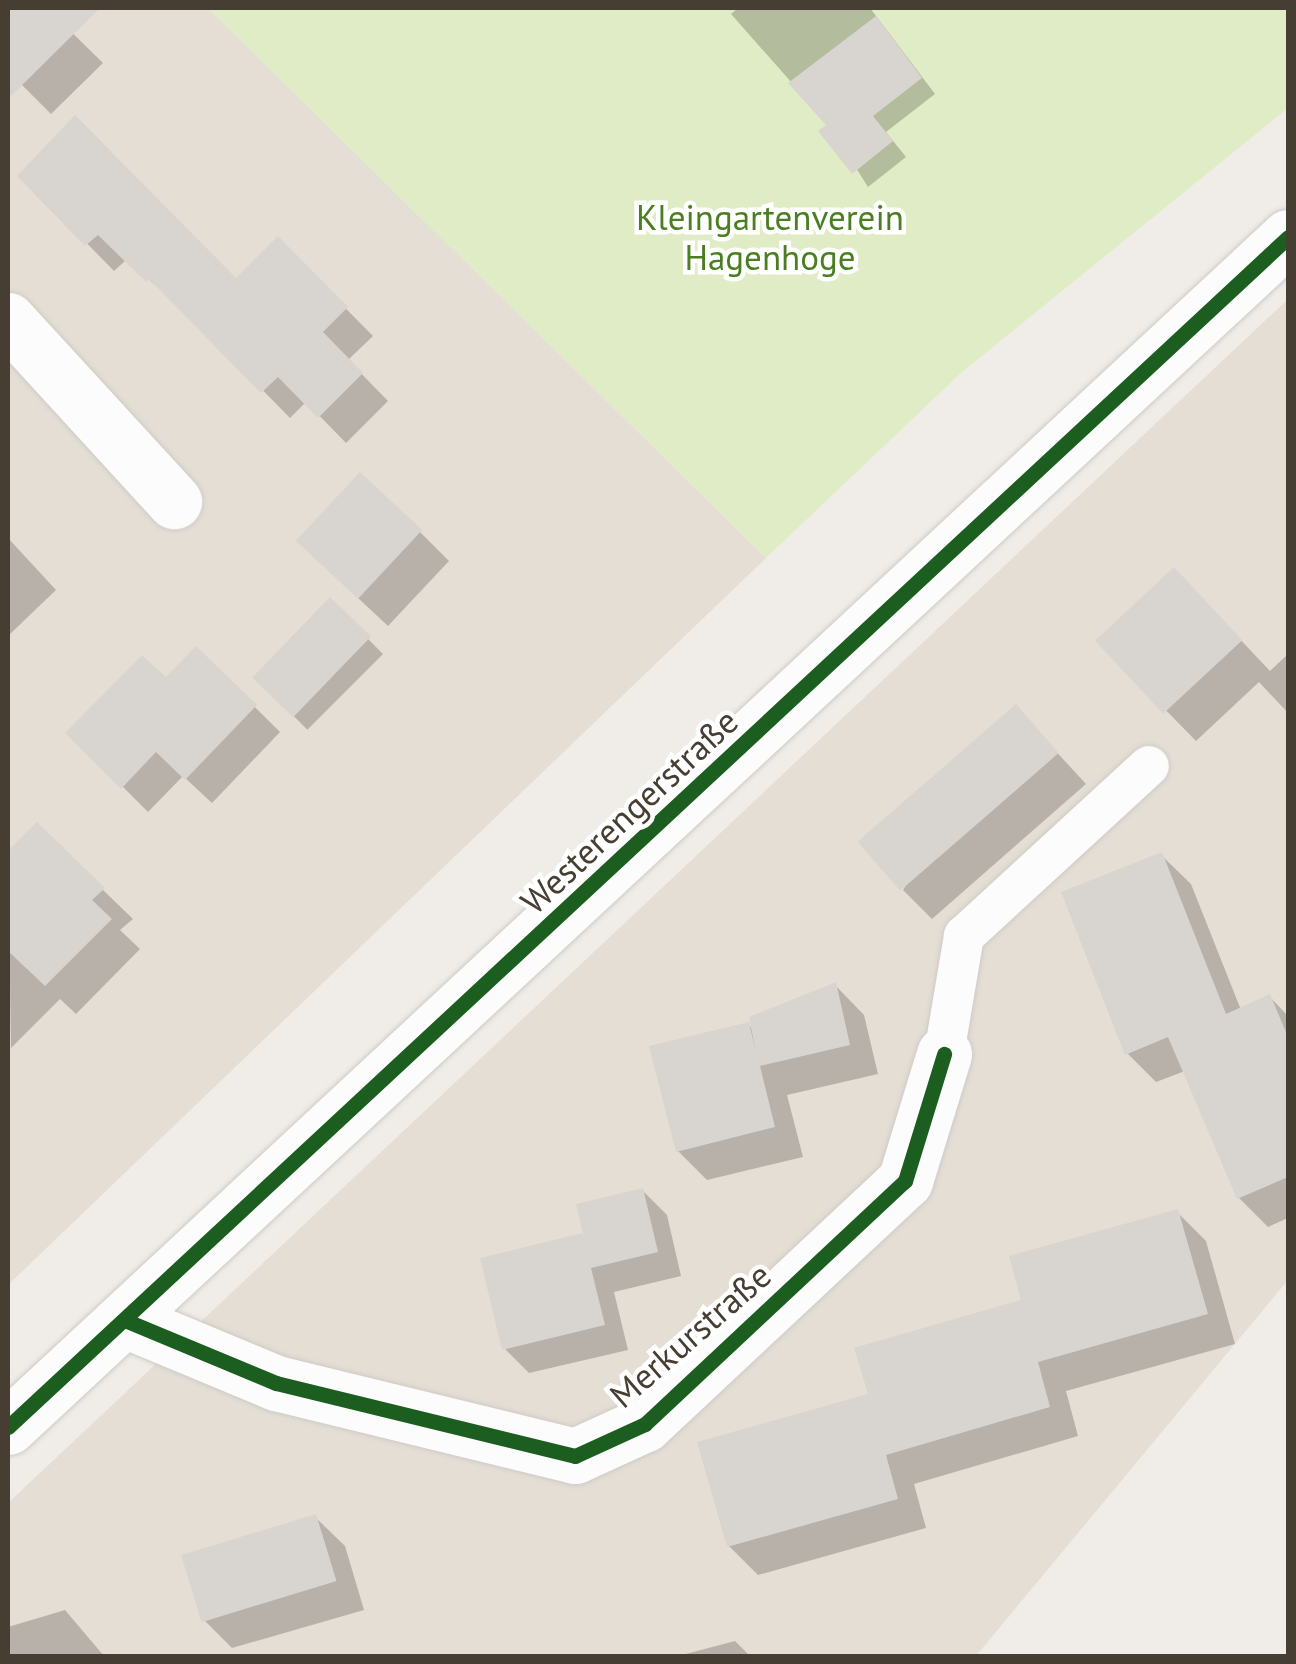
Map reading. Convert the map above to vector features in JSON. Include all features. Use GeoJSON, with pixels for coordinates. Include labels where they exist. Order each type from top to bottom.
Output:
{"type":"FeatureCollection","features":[{"type":"Feature","properties":{"kind":"street","name":"Westerengerstraße"},"geometry":{"type":"LineString","coordinates":[[8,1427],[127,1321],[1288,236]]}},
{"type":"Feature","properties":{"kind":"street"},"geometry":{"type":"LineString","coordinates":[[8,320],[174,501]]}},
{"type":"Feature","properties":{"kind":"street","name":"Merkurstraße"},"geometry":{"type":"LineString","coordinates":[[127,1321],[276,1384],[575,1456],[645,1424],[905,1181],[944,1054]]}},
{"type":"Feature","properties":{"kind":"lane"},"geometry":{"type":"LineString","coordinates":[[944,1054],[964,936],[1149,766]]}},
{"type":"Feature","properties":{"kind":"shaded area"},"geometry":{"type":"Polygon","coordinates":[[[8,8],[208,8],[766,558],[8,1285],[8,8]]]}},
{"type":"Feature","properties":{"kind":"shaded area"},"geometry":{"type":"Polygon","coordinates":[[[1288,299],[1288,1280],[976,1656],[8,1656],[8,1503],[1288,299]]]}},
{"type":"Feature","properties":{"kind":"green space","name":"Kleingartenverein Hagenhoge"},"geometry":{"type":"Polygon","coordinates":[[[208,8],[1288,8],[1288,108],[962,372],[766,558],[208,8]]]}},
{"type":"Feature","properties":{"kind":"building"},"geometry":{"type":"Polygon","coordinates":[[[8,8],[100,8],[8,99],[8,8]]]}},
{"type":"Feature","properties":{"kind":"building"},"geometry":{"type":"Polygon","coordinates":[[[876,16],[922,78],[873,116],[893,141],[852,174],[818,131],[826,125],[788,83],[876,16]]]}},
{"type":"Feature","properties":{"kind":"building"},"geometry":{"type":"Polygon","coordinates":[[[75,115],[236,278],[278,236],[348,307],[323,332],[363,373],[318,418],[278,377],[261,393],[149,279],[146,282],[98,235],[85,246],[17,176],[75,115]]]}},
{"type":"Feature","properties":{"kind":"building"},"geometry":{"type":"Polygon","coordinates":[[[360,472],[422,530],[358,599],[296,541],[360,472]]]}},
{"type":"Feature","properties":{"kind":"building"},"geometry":{"type":"Polygon","coordinates":[[[1174,567],[1242,640],[1163,714],[1095,641],[1174,567]]]}},
{"type":"Feature","properties":{"kind":"building"},"geometry":{"type":"Polygon","coordinates":[[[330,597],[371,637],[293,717],[252,678],[330,597]]]}},
{"type":"Feature","properties":{"kind":"building"},"geometry":{"type":"Polygon","coordinates":[[[196,646],[257,705],[185,780],[156,752],[121,789],[65,733],[142,655],[166,677],[196,646]]]}},
{"type":"Feature","properties":{"kind":"building"},"geometry":{"type":"Polygon","coordinates":[[[1016,704],[1059,753],[900,891],[858,842],[1016,704]]]}},
{"type":"Feature","properties":{"kind":"building"},"geometry":{"type":"Polygon","coordinates":[[[37,822],[105,888],[92,900],[112,919],[45,986],[8,951],[8,851],[37,822]]]}},
{"type":"Feature","properties":{"kind":"building"},"geometry":{"type":"Polygon","coordinates":[[[1162,852],[1226,1014],[1270,994],[1288,1037],[1288,1177],[1237,1199],[1168,1037],[1125,1055],[1061,892],[1162,852]]]}},
{"type":"Feature","properties":{"kind":"building"},"geometry":{"type":"Polygon","coordinates":[[[836,982],[850,1045],[760,1066],[775,1127],[676,1152],[649,1046],[749,1022],[756,1053],[749,1017],[836,982]]]}},
{"type":"Feature","properties":{"kind":"building"},"geometry":{"type":"Polygon","coordinates":[[[643,1188],[658,1252],[591,1268],[605,1325],[502,1350],[480,1258],[582,1233],[585,1242],[576,1204],[643,1188]]]}},
{"type":"Feature","properties":{"kind":"building"},"geometry":{"type":"Polygon","coordinates":[[[1178,1209],[1208,1314],[1038,1362],[1050,1407],[886,1455],[898,1499],[727,1547],[697,1442],[868,1394],[854,1348],[1021,1300],[1009,1256],[1178,1209]]]}},
{"type":"Feature","properties":{"kind":"building"},"geometry":{"type":"Polygon","coordinates":[[[316,1514],[336,1581],[202,1622],[181,1555],[316,1514]]]}},
{"type":"Feature","properties":{"kind":"cycle path"},"geometry":{"type":"LineString","coordinates":[[8,1427],[1288,237]]}},
{"type":"Feature","properties":{"kind":"cycle path"},"geometry":{"type":"LineString","coordinates":[[127,1321],[276,1383],[575,1456],[645,1424],[905,1181],[944,1054]]}}]}
